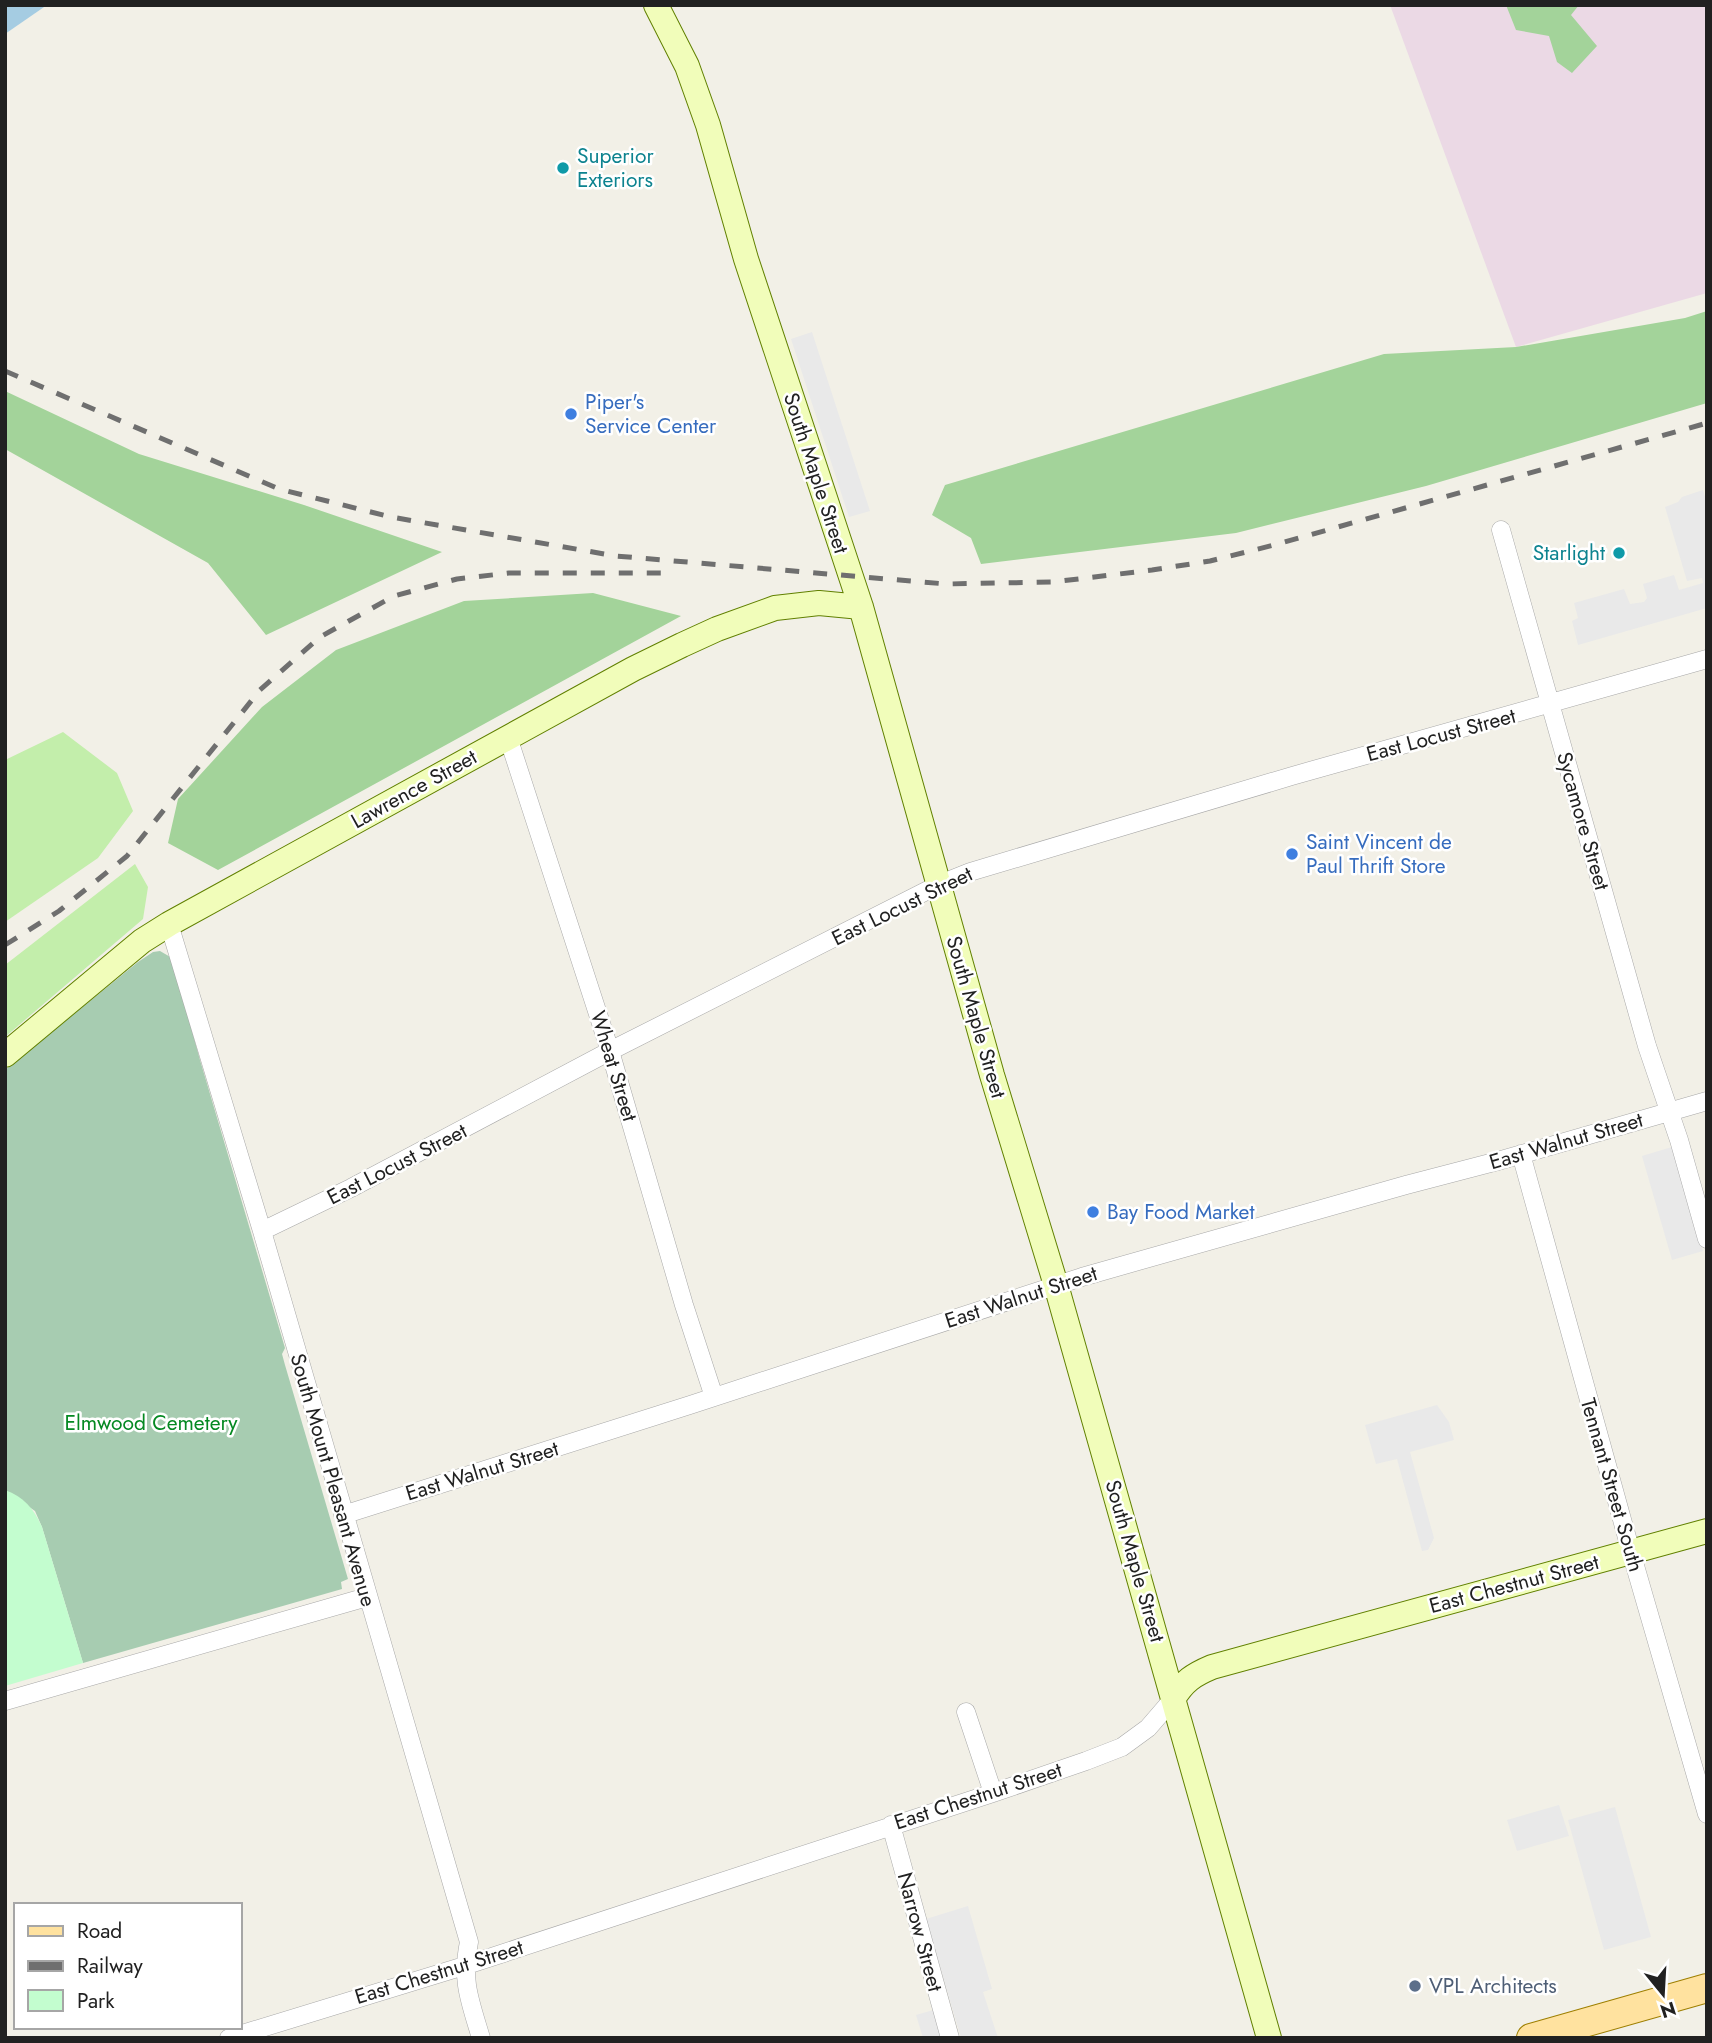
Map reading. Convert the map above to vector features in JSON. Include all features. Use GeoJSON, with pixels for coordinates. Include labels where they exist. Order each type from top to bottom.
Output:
{"type":"FeatureCollection","features":[{"type":"Feature","properties":{"kind":"main road"},"geometry":{"type":"LineString","coordinates":[[1531,2038],[1707,1988]]}},
{"type":"Feature","properties":{"kind":"street","name":"South Maple Street"},"geometry":{"type":"LineString","coordinates":[[656,5],[687,66],[708,125],[746,259],[861,607],[992,1075],[1056,1285],[1269,2038]]}},
{"type":"Feature","properties":{"kind":"street","name":"Sycamore Street"},"geometry":{"type":"LineString","coordinates":[[1501,530],[1647,1046],[1707,1239]]}},
{"type":"Feature","properties":{"kind":"street","name":"Lawrence Street"},"geometry":{"type":"LineString","coordinates":[[5,1055],[142,941],[169,924],[633,669],[717,629],[775,608],[819,603],[861,607]]}},
{"type":"Feature","properties":{"kind":"street","name":"East Locust Street"},"geometry":{"type":"LineString","coordinates":[[262,1231],[488,1117],[610,1051],[940,884],[977,869],[1292,776],[1707,659]]}},
{"type":"Feature","properties":{"kind":"street","name":"Wheat Street"},"geometry":{"type":"LineString","coordinates":[[508,737],[610,1051],[684,1305],[714,1397]]}},
{"type":"Feature","properties":{"kind":"street","name":"South Mount Pleasant Avenue"},"geometry":{"type":"LineString","coordinates":[[169,924],[262,1231],[468,1942],[464,1966],[466,1990],[481,2038]]}},
{"type":"Feature","properties":{"kind":"street","name":"East Walnut Street"},"geometry":{"type":"LineString","coordinates":[[343,1515],[1056,1285],[1707,1101]]}},
{"type":"Feature","properties":{"kind":"street","name":"Tennant Street South"},"geometry":{"type":"LineString","coordinates":[[1521,1154],[1707,1814]]}},
{"type":"Feature","properties":{"kind":"street","name":"East Chestnut Street"},"geometry":{"type":"LineString","coordinates":[[229,2038],[464,1966],[993,1793],[1122,1747],[1147,1728],[1194,1674],[1212,1667],[1707,1531]]}},
{"type":"Feature","properties":{"kind":"street"},"geometry":{"type":"LineString","coordinates":[[5,1701],[367,1597]]}},
{"type":"Feature","properties":{"kind":"street"},"geometry":{"type":"LineString","coordinates":[[966,1712],[993,1793]]}},
{"type":"Feature","properties":{"kind":"street","name":"Narrow Street"},"geometry":{"type":"LineString","coordinates":[[891,1825],[950,2038]]}},
{"type":"Feature","properties":{"kind":"shaded area"},"geometry":{"type":"Polygon","coordinates":[[[1390,5],[1707,5],[1707,293],[1516,347],[1390,5]]]}},
{"type":"Feature","properties":{"kind":"shaded area"},"geometry":{"type":"Polygon","coordinates":[[[812,332],[870,511],[849,517],[791,339],[812,332]]]}},
{"type":"Feature","properties":{"kind":"shaded area"},"geometry":{"type":"Polygon","coordinates":[[[1703,490],[1707,503],[1707,608],[1578,645],[1572,621],[1578,618],[1574,603],[1624,589],[1630,604],[1644,602],[1647,598],[1643,584],[1674,575],[1679,590],[1703,583],[1702,578],[1687,581],[1665,507],[1678,502],[1682,497],[1703,490]]]}},
{"type":"Feature","properties":{"kind":"shaded area"},"geometry":{"type":"Polygon","coordinates":[[[1672,1147],[1703,1251],[1672,1260],[1642,1156],[1672,1147]]]}},
{"type":"Feature","properties":{"kind":"shaded area"},"geometry":{"type":"Polygon","coordinates":[[[1437,1405],[1449,1422],[1454,1440],[1410,1452],[1434,1538],[1428,1550],[1422,1551],[1397,1459],[1376,1464],[1365,1425],[1437,1405]]]}},
{"type":"Feature","properties":{"kind":"shaded area"},"geometry":{"type":"Polygon","coordinates":[[[1559,1805],[1569,1836],[1517,1851],[1507,1820],[1559,1805]]]}},
{"type":"Feature","properties":{"kind":"shaded area"},"geometry":{"type":"Polygon","coordinates":[[[1615,1807],[1651,1937],[1604,1950],[1568,1820],[1615,1807]]]}},
{"type":"Feature","properties":{"kind":"shaded area"},"geometry":{"type":"Polygon","coordinates":[[[968,1906],[992,1989],[983,1992],[998,2038],[961,2038],[926,1919],[968,1906]]]}},
{"type":"Feature","properties":{"kind":"shaded area"},"geometry":{"type":"Polygon","coordinates":[[[937,2009],[946,2038],[923,2038],[916,2015],[937,2009]]]}},
{"type":"Feature","properties":{"kind":"green space"},"geometry":{"type":"Polygon","coordinates":[[[1506,5],[1579,5],[1571,15],[1597,46],[1572,73],[1557,62],[1549,36],[1516,30],[1506,5]]]}},
{"type":"Feature","properties":{"kind":"green space"},"geometry":{"type":"Polygon","coordinates":[[[1707,311],[1707,403],[1426,486],[1236,533],[981,564],[971,538],[932,515],[945,485],[1384,354],[1516,347],[1685,318],[1707,311]]]}},
{"type":"Feature","properties":{"kind":"green space"},"geometry":{"type":"Polygon","coordinates":[[[5,391],[139,454],[304,505],[442,552],[266,635],[208,563],[5,449],[5,391]]]}},
{"type":"Feature","properties":{"kind":"green space"},"geometry":{"type":"Polygon","coordinates":[[[593,593],[681,616],[218,870],[168,843],[178,799],[262,707],[336,650],[464,601],[593,593]]]}},
{"type":"Feature","properties":{"kind":"green space"},"geometry":{"type":"Polygon","coordinates":[[[63,732],[117,773],[133,811],[98,858],[5,922],[5,760],[63,732]]]}},
{"type":"Feature","properties":{"kind":"green space"},"geometry":{"type":"Polygon","coordinates":[[[135,864],[148,887],[143,919],[5,1037],[5,965],[135,864]]]}},
{"type":"Feature","properties":{"kind":"green space","name":"Elmwood Cemetery"},"geometry":{"type":"Polygon","coordinates":[[[160,951],[172,958],[175,968],[285,1348],[282,1354],[285,1365],[348,1579],[341,1582],[342,1589],[83,1663],[35,1511],[5,1490],[5,1070],[138,962],[153,952],[160,951]]]}},
{"type":"Feature","properties":{"kind":"green space"},"geometry":{"type":"Polygon","coordinates":[[[5,1490],[28,1504],[42,1527],[83,1663],[5,1686],[5,1490]]]}},
{"type":"Feature","properties":{"kind":"water"},"geometry":{"type":"Polygon","coordinates":[[[5,5],[47,5],[5,34],[5,5]]]}},
{"type":"Feature","properties":{"kind":"railway"},"geometry":{"type":"LineString","coordinates":[[5,371],[279,489],[391,517],[616,556],[946,584],[1053,582],[1210,561],[1707,423]]}},
{"type":"Feature","properties":{"kind":"railway"},"geometry":{"type":"LineString","coordinates":[[5,945],[59,911],[127,856],[260,690],[320,637],[394,596],[457,579],[509,573],[672,573]]}},
{"type":"Feature","properties":{"kind":"place","name":"Superior Exteriors"},"geometry":{"type":"Point","coordinates":[563,168]}},
{"type":"Feature","properties":{"kind":"place","name":"Piper's Service Center"},"geometry":{"type":"Point","coordinates":[571,414]}},
{"type":"Feature","properties":{"kind":"place","name":"Starlight"},"geometry":{"type":"Point","coordinates":[1619,553]}},
{"type":"Feature","properties":{"kind":"place","name":"Saint Vincent de Paul Thrift Store"},"geometry":{"type":"Point","coordinates":[1292,854]}},
{"type":"Feature","properties":{"kind":"place","name":"Bay Food Market"},"geometry":{"type":"Point","coordinates":[1093,1212]}},
{"type":"Feature","properties":{"kind":"place","name":"VPL Architects"},"geometry":{"type":"Point","coordinates":[1415,1986]}}]}
